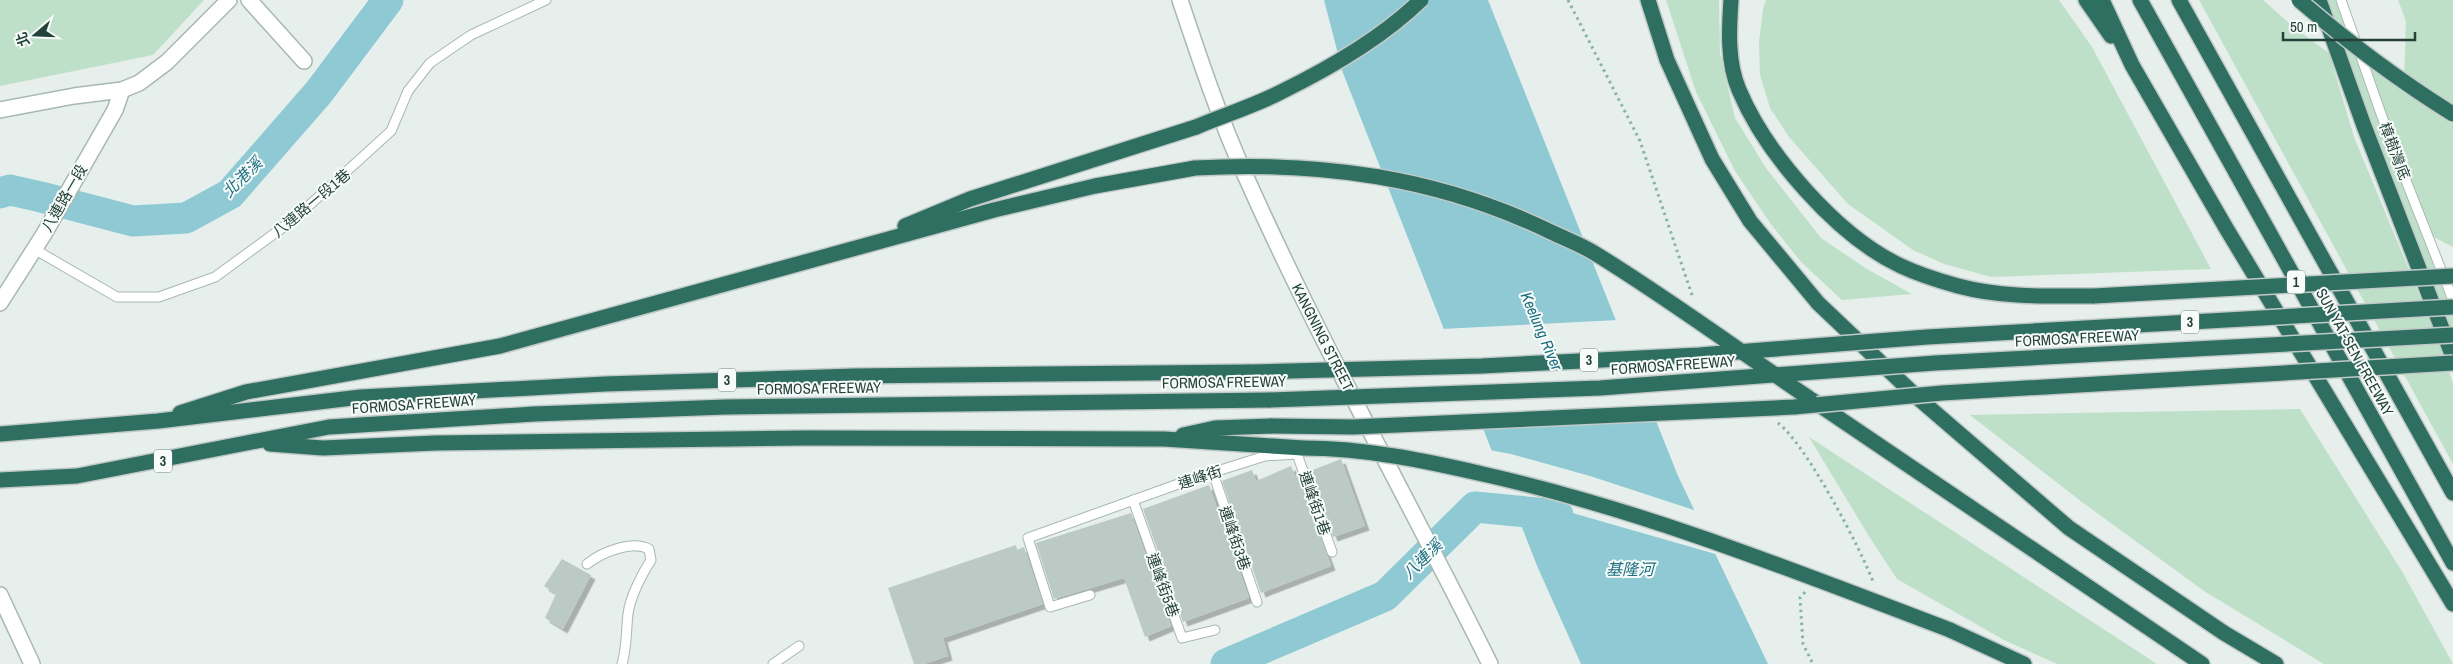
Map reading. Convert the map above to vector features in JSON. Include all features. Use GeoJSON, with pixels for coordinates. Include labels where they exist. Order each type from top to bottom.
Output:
{"type":"FeatureCollection","features":[{"type":"Feature","properties":{"kind":"highway"},"geometry":{"type":"LineString","coordinates":[[846,250],[970,199],[1196,127],[1288,88],[1350,53],[1409,11],[1420,0]]}},
{"type":"Feature","properties":{"kind":"highway"},"geometry":{"type":"LineString","coordinates":[[1648,0],[1667,60],[1712,159],[1750,221],[1818,303],[1918,398],[2069,528],[2224,633],[2276,664]]}},
{"type":"Feature","properties":{"kind":"highway"},"geometry":{"type":"LineString","coordinates":[[1731,0],[1728,40],[1738,89],[1768,143],[1812,197],[1854,237],[1900,266],[1958,286],[2006,295],[2094,296],[2453,276]]}},
{"type":"Feature","properties":{"kind":"highway"},"geometry":{"type":"LineString","coordinates":[[2086,0],[2132,65]]}},
{"type":"Feature","properties":{"kind":"highway"},"geometry":{"type":"LineString","coordinates":[[2102,0],[2132,65],[2226,228],[2453,604]]}},
{"type":"Feature","properties":{"kind":"highway","name":"SUN YAT-SEN FREEWAY"},"geometry":{"type":"LineString","coordinates":[[2140,0],[2453,563]]}},
{"type":"Feature","properties":{"kind":"highway","name":"SUN YAT-SEN FREEWAY"},"geometry":{"type":"LineString","coordinates":[[2179,0],[2453,493]]}},
{"type":"Feature","properties":{"kind":"highway"},"geometry":{"type":"LineString","coordinates":[[2299,0],[2397,79],[2453,114]]}},
{"type":"Feature","properties":{"kind":"highway"},"geometry":{"type":"LineString","coordinates":[[2319,0],[2364,126],[2453,357]]}},
{"type":"Feature","properties":{"kind":"highway"},"geometry":{"type":"LineString","coordinates":[[206,410],[246,392],[500,346],[846,250],[1095,186],[1195,168],[1243,166],[1364,173],[1446,192],[1520,217],[1594,253],[2202,664]]}},
{"type":"Feature","properties":{"kind":"highway","name":"FORMOSA FREEWAY"},"geometry":{"type":"LineString","coordinates":[[0,434],[158,421],[206,410],[361,397],[605,384],[854,376],[1250,372],[1482,366],[1699,355],[1927,337],[2453,307]]}},
{"type":"Feature","properties":{"kind":"highway","name":"FORMOSA FREEWAY"},"geometry":{"type":"LineString","coordinates":[[0,480],[77,476],[329,427],[534,414],[726,407],[1270,400],[1600,388],[1935,363],[2453,335]]}},
{"type":"Feature","properties":{"kind":"highway"},"geometry":{"type":"LineString","coordinates":[[1164,439],[1215,428],[1272,426],[1353,427],[1794,408],[1942,393],[2453,363]]}},
{"type":"Feature","properties":{"kind":"highway"},"geometry":{"type":"LineString","coordinates":[[248,442],[324,448],[435,443],[748,439],[1164,439],[1300,451],[1343,448],[1457,468],[1557,491],[1720,543],[1950,630],[2024,664]]}},
{"type":"Feature","properties":{"kind":"street"},"geometry":{"type":"LineString","coordinates":[[0,110],[74,96],[122,90],[139,83],[167,62],[229,0]]}},
{"type":"Feature","properties":{"kind":"street"},"geometry":{"type":"LineString","coordinates":[[249,0],[304,61]]}},
{"type":"Feature","properties":{"kind":"street","name":"KANGNING STREET"},"geometry":{"type":"LineString","coordinates":[[1180,0],[1209,86],[1245,176],[1315,323],[1490,664]]}},
{"type":"Feature","properties":{"kind":"street","name":"八連路一段"},"geometry":{"type":"LineString","coordinates":[[0,303],[44,234],[75,180],[115,110],[122,90]]}},
{"type":"Feature","properties":{"kind":"street"},"geometry":{"type":"LineString","coordinates":[[0,596],[32,664]]}},
{"type":"Feature","properties":{"kind":"lane","name":"八連路一段1巷"},"geometry":{"type":"LineString","coordinates":[[34,249],[117,298],[159,297],[215,277],[294,220],[392,131],[408,91],[430,63],[472,35],[546,0]]}},
{"type":"Feature","properties":{"kind":"lane","name":"樟樹灣底"},"geometry":{"type":"LineString","coordinates":[[2341,0],[2392,145],[2453,300]]}},
{"type":"Feature","properties":{"kind":"lane","name":"連峰街"},"geometry":{"type":"LineString","coordinates":[[1090,595],[1050,607],[1028,538],[1213,472],[1265,456],[1300,451],[1380,449]]}},
{"type":"Feature","properties":{"kind":"lane","name":"連峰街1巷"},"geometry":{"type":"LineString","coordinates":[[1300,451],[1332,552]]}},
{"type":"Feature","properties":{"kind":"lane","name":"連峰街3巷"},"geometry":{"type":"LineString","coordinates":[[1213,472],[1258,602]]}},
{"type":"Feature","properties":{"kind":"lane","name":"連峰街5巷"},"geometry":{"type":"LineString","coordinates":[[1133,500],[1182,638],[1215,630]]}},
{"type":"Feature","properties":{"kind":"lane"},"geometry":{"type":"LineString","coordinates":[[587,564],[598,555],[641,544],[649,549],[651,560],[628,612],[627,646],[622,664]]}},
{"type":"Feature","properties":{"kind":"lane"},"geometry":{"type":"LineString","coordinates":[[773,664],[799,646]]}},
{"type":"Feature","properties":{"kind":"green space"},"geometry":{"type":"Polygon","coordinates":[[[0,0],[204,0],[153,55],[0,86],[0,0]]]}},
{"type":"Feature","properties":{"kind":"green space"},"geometry":{"type":"Polygon","coordinates":[[[1666,0],[1719,0],[1720,53],[1735,118],[1766,168],[1821,238],[1867,269],[1912,294],[1842,300],[1801,262],[1770,223],[1735,171],[1696,92],[1666,0]]]}},
{"type":"Feature","properties":{"kind":"green space"},"geometry":{"type":"Polygon","coordinates":[[[1766,0],[2059,0],[2092,47],[2211,269],[1991,277],[1944,264],[1913,250],[1848,204],[1789,137],[1770,108],[1760,75],[1759,42],[1766,0]]]}},
{"type":"Feature","properties":{"kind":"green space"},"geometry":{"type":"Polygon","coordinates":[[[2199,0],[2263,0],[2297,30],[2329,53],[2354,137],[2431,323],[2453,383],[2453,464],[2199,0]]]}},
{"type":"Feature","properties":{"kind":"green space"},"geometry":{"type":"Polygon","coordinates":[[[2319,0],[2341,0],[2355,40],[2404,83],[2406,21],[2398,0],[2453,0],[2453,247],[2428,234],[2453,300],[2453,357],[2319,0]]]}},
{"type":"Feature","properties":{"kind":"green space"},"geometry":{"type":"Polygon","coordinates":[[[2300,409],[2403,573],[2453,664],[2324,664],[2204,591],[2082,502],[1970,415],[2300,409]]]}},
{"type":"Feature","properties":{"kind":"green space"},"geometry":{"type":"Polygon","coordinates":[[[1809,437],[2157,664],[2057,664],[2004,640],[1897,579],[1809,437]]]}},
{"type":"Feature","properties":{"kind":"water","name":"基隆河"},"geometry":{"type":"Polygon","coordinates":[[[1324,0],[1488,0],[1678,476],[1768,664],[1581,664],[1538,568],[1343,73],[1324,0]]]}},
{"type":"Feature","properties":{"kind":"pier"},"geometry":{"type":"Polygon","coordinates":[[[1618,320],[1654,409],[1475,415],[1441,329],[1618,320]]]}},
{"type":"Feature","properties":{"kind":"pier"},"geometry":{"type":"Polygon","coordinates":[[[1489,450],[1511,454],[1590,476],[1697,511],[1719,555],[1506,494],[1489,450]]]}},
{"type":"Feature","properties":{"kind":"building"},"geometry":{"type":"Polygon","coordinates":[[[1341,459],[1365,526],[1333,537],[1310,471],[1341,459]]]}},
{"type":"Feature","properties":{"kind":"building"},"geometry":{"type":"Polygon","coordinates":[[[1291,466],[1295,476],[1298,475],[1331,566],[1261,593],[1222,481],[1252,470],[1256,481],[1291,466]]]}},
{"type":"Feature","properties":{"kind":"building"},"geometry":{"type":"Polygon","coordinates":[[[1209,485],[1249,598],[1183,622],[1143,509],[1209,485]]]}},
{"type":"Feature","properties":{"kind":"building"},"geometry":{"type":"Polygon","coordinates":[[[1131,513],[1171,626],[1145,637],[1124,578],[1054,599],[1036,543],[1131,513]]]}},
{"type":"Feature","properties":{"kind":"building"},"geometry":{"type":"Polygon","coordinates":[[[1016,545],[1017,550],[1024,547],[1043,604],[943,638],[948,656],[924,664],[914,664],[888,588],[1016,545]]]}},
{"type":"Feature","properties":{"kind":"building"},"geometry":{"type":"Polygon","coordinates":[[[562,559],[591,575],[563,629],[545,618],[556,594],[544,586],[562,559]]]}},
{"type":"Feature","properties":{"kind":"waterway","name":"北港溪"},"geometry":{"type":"LineString","coordinates":[[0,193],[10,190],[133,221],[186,218],[230,194],[319,92],[388,0]]}},
{"type":"Feature","properties":{"kind":"waterway","name":"八連溪"},"geometry":{"type":"LineString","coordinates":[[1226,664],[1385,596],[1475,507],[1558,515]]}},
{"type":"Feature","properties":{"kind":"water label","name":"Keelung River"},"geometry":{"type":"Point","coordinates":[1542,331]}}]}
